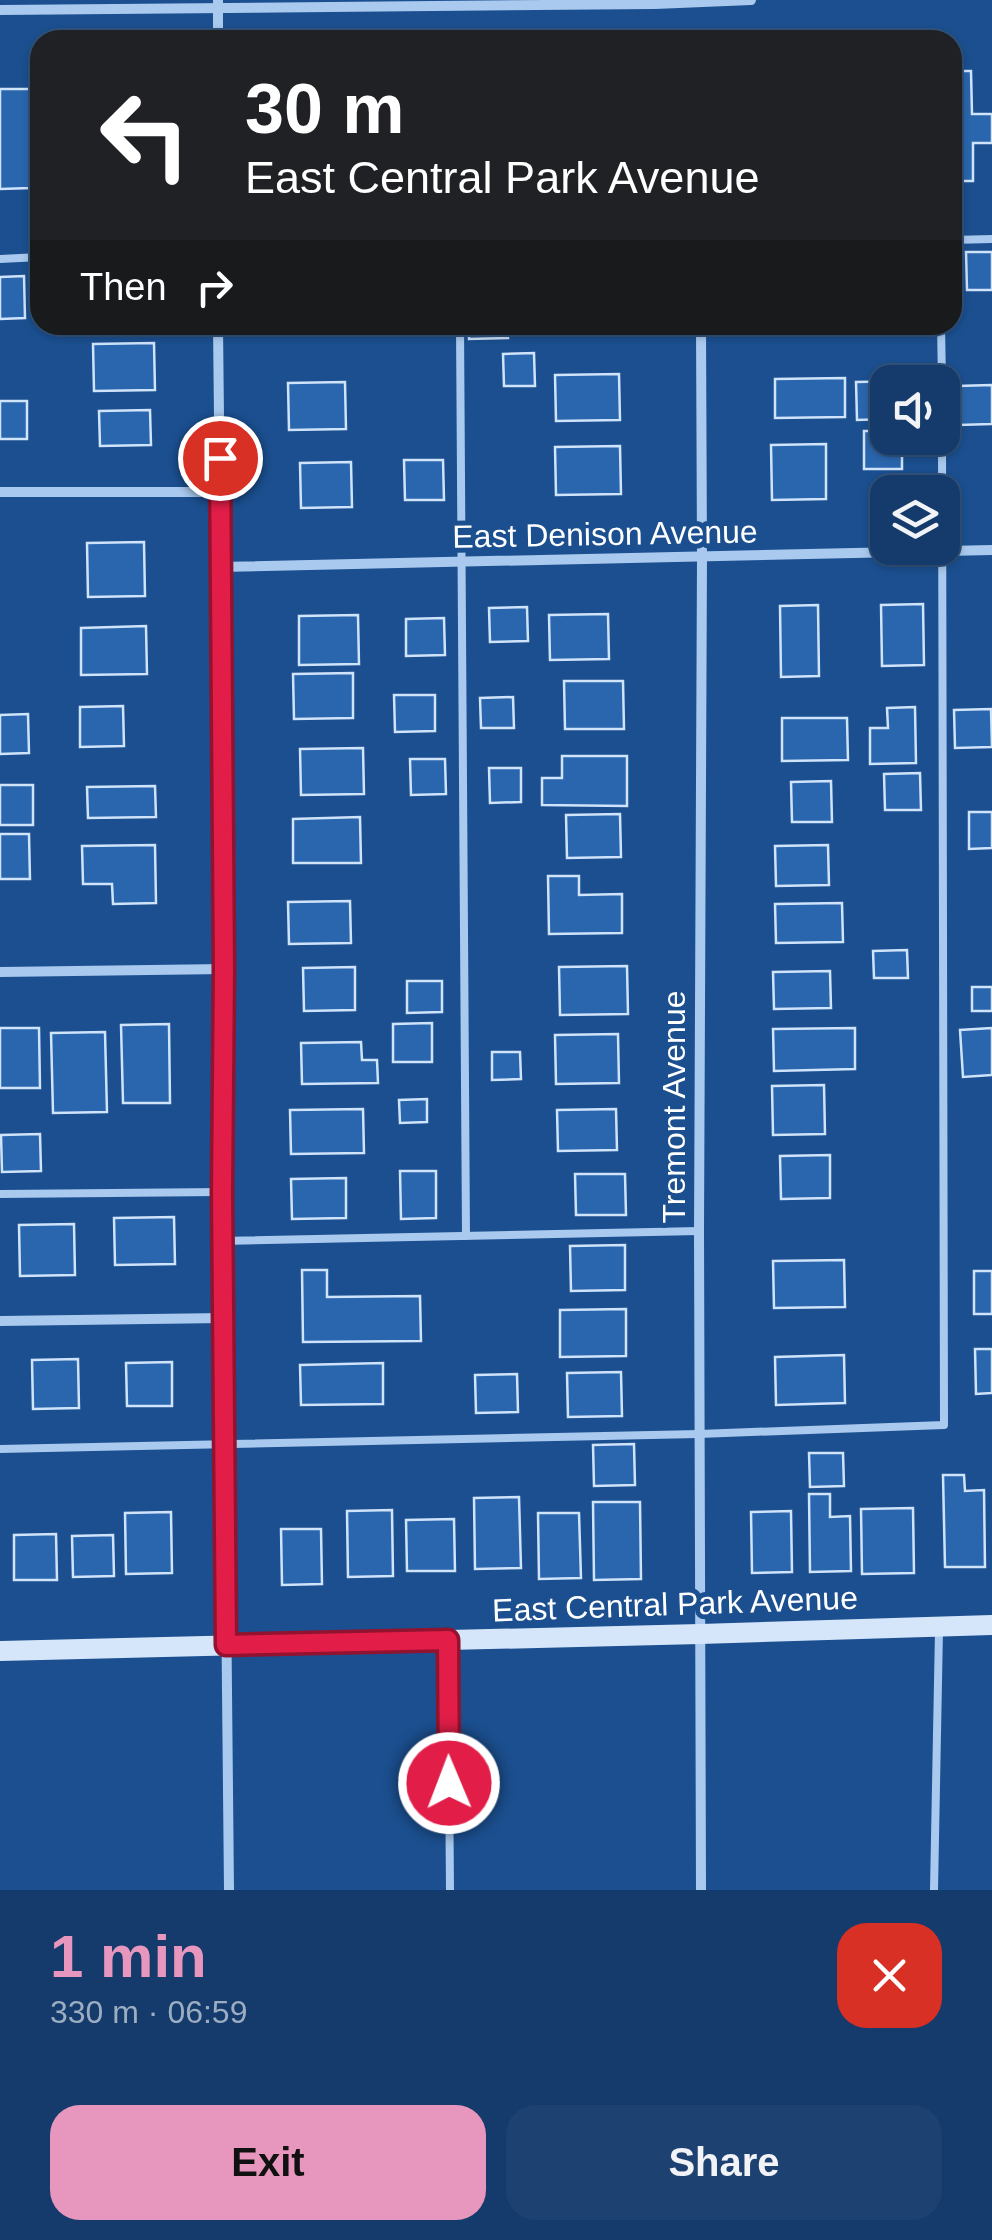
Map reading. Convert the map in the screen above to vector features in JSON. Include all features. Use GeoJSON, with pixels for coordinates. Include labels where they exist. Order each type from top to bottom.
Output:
{"type":"FeatureCollection","features":[{"type":"Feature","properties":{"kind":"street"},"geometry":{"type":"LineString","coordinates":[[0,10],[218,3],[655,4],[751,0]]}},
{"type":"Feature","properties":{"kind":"street"},"geometry":{"type":"LineString","coordinates":[[218,3],[218,30]]}},
{"type":"Feature","properties":{"kind":"street"},"geometry":{"type":"LineString","coordinates":[[218,335],[224,969],[222,1240],[230,1890]]}},
{"type":"Feature","properties":{"kind":"street","name":"Tremont Avenue"},"geometry":{"type":"LineString","coordinates":[[701,335],[698,1231],[701,1890]]}},
{"type":"Feature","properties":{"kind":"street"},"geometry":{"type":"LineString","coordinates":[[0,492],[220,492]]}},
{"type":"Feature","properties":{"kind":"street","name":"East Denison Avenue"},"geometry":{"type":"LineString","coordinates":[[960,551],[992,550]]}},
{"type":"Feature","properties":{"kind":"street","name":"East Denison Avenue"},"geometry":{"type":"LineString","coordinates":[[220,567],[870,554]]}},
{"type":"Feature","properties":{"kind":"street"},"geometry":{"type":"LineString","coordinates":[[0,972],[224,969]]}},
{"type":"Feature","properties":{"kind":"street"},"geometry":{"type":"LineString","coordinates":[[0,1320],[224,1318]]}},
{"type":"Feature","properties":{"kind":"street","name":"East Central Park Avenue"},"geometry":{"type":"LineString","coordinates":[[0,1651],[992,1625]]}},
{"type":"Feature","properties":{"kind":"lane"},"geometry":{"type":"LineString","coordinates":[[962,240],[992,240]]}},
{"type":"Feature","properties":{"kind":"lane"},"geometry":{"type":"LineString","coordinates":[[0,259],[30,258]]}},
{"type":"Feature","properties":{"kind":"lane"},"geometry":{"type":"LineString","coordinates":[[460,335],[466,1236]]}},
{"type":"Feature","properties":{"kind":"lane"},"geometry":{"type":"LineString","coordinates":[[941,335],[942,365]]}},
{"type":"Feature","properties":{"kind":"lane"},"geometry":{"type":"LineString","coordinates":[[0,1450],[944,1425],[944,565]]}},
{"type":"Feature","properties":{"kind":"lane"},"geometry":{"type":"LineString","coordinates":[[0,1194],[222,1192]]}},
{"type":"Feature","properties":{"kind":"lane"},"geometry":{"type":"LineString","coordinates":[[222,1240],[698,1231]]}},
{"type":"Feature","properties":{"kind":"lane"},"geometry":{"type":"LineString","coordinates":[[934,1890],[940,1625]]}},
{"type":"Feature","properties":{"kind":"lane"},"geometry":{"type":"LineString","coordinates":[[448,1640],[450,1890]]}},
{"type":"Feature","properties":{"kind":"building"},"geometry":{"type":"Polygon","coordinates":[[[962,71],[971,71],[972,114],[992,114],[992,143],[973,143],[973,181],[962,181],[962,71]]]}},
{"type":"Feature","properties":{"kind":"building"},"geometry":{"type":"Polygon","coordinates":[[[0,89],[30,89],[30,188],[0,189],[0,89]]]}},
{"type":"Feature","properties":{"kind":"building"},"geometry":{"type":"Polygon","coordinates":[[[966,252],[992,252],[992,290],[967,290],[966,252]]]}},
{"type":"Feature","properties":{"kind":"building"},"geometry":{"type":"Polygon","coordinates":[[[24,276],[25,318],[0,319],[0,277],[24,276]]]}},
{"type":"Feature","properties":{"kind":"building"},"geometry":{"type":"Polygon","coordinates":[[[469,335],[508,335],[508,338],[469,339],[469,335]]]}},
{"type":"Feature","properties":{"kind":"building"},"geometry":{"type":"Polygon","coordinates":[[[154,343],[155,390],[94,391],[93,344],[154,343]]]}},
{"type":"Feature","properties":{"kind":"building"},"geometry":{"type":"Polygon","coordinates":[[[534,353],[535,386],[504,386],[503,354],[534,353]]]}},
{"type":"Feature","properties":{"kind":"building"},"geometry":{"type":"Polygon","coordinates":[[[619,374],[620,420],[556,421],[555,375],[619,374]]]}},
{"type":"Feature","properties":{"kind":"building"},"geometry":{"type":"Polygon","coordinates":[[[845,378],[845,417],[775,418],[775,379],[845,378]]]}},
{"type":"Feature","properties":{"kind":"building"},"geometry":{"type":"Polygon","coordinates":[[[345,382],[346,429],[289,430],[288,383],[345,382]]]}},
{"type":"Feature","properties":{"kind":"building"},"geometry":{"type":"Polygon","coordinates":[[[856,382],[870,382],[870,420],[857,420],[856,382]]]}},
{"type":"Feature","properties":{"kind":"building"},"geometry":{"type":"Polygon","coordinates":[[[992,385],[992,424],[960,425],[960,386],[992,385]]]}},
{"type":"Feature","properties":{"kind":"building"},"geometry":{"type":"Polygon","coordinates":[[[0,401],[27,401],[27,439],[0,439],[0,401]]]}},
{"type":"Feature","properties":{"kind":"building"},"geometry":{"type":"Polygon","coordinates":[[[150,410],[151,445],[100,446],[99,411],[150,410]]]}},
{"type":"Feature","properties":{"kind":"building"},"geometry":{"type":"Polygon","coordinates":[[[864,431],[870,431],[870,455],[902,455],[902,469],[864,469],[864,431]]]}},
{"type":"Feature","properties":{"kind":"building"},"geometry":{"type":"Polygon","coordinates":[[[826,444],[826,499],[772,500],[771,445],[826,444]]]}},
{"type":"Feature","properties":{"kind":"building"},"geometry":{"type":"Polygon","coordinates":[[[620,446],[621,494],[556,495],[555,447],[620,446]]]}},
{"type":"Feature","properties":{"kind":"building"},"geometry":{"type":"Polygon","coordinates":[[[404,460],[443,460],[444,500],[405,500],[404,460]]]}},
{"type":"Feature","properties":{"kind":"building"},"geometry":{"type":"Polygon","coordinates":[[[351,462],[352,507],[301,508],[300,463],[351,462]]]}},
{"type":"Feature","properties":{"kind":"building"},"geometry":{"type":"Polygon","coordinates":[[[144,542],[145,596],[88,597],[87,543],[144,542]]]}},
{"type":"Feature","properties":{"kind":"building"},"geometry":{"type":"Polygon","coordinates":[[[923,604],[924,665],[882,666],[881,605],[923,604]]]}},
{"type":"Feature","properties":{"kind":"building"},"geometry":{"type":"Polygon","coordinates":[[[818,605],[819,676],[781,677],[780,606],[818,605]]]}},
{"type":"Feature","properties":{"kind":"building"},"geometry":{"type":"Polygon","coordinates":[[[527,607],[528,641],[490,642],[489,608],[527,607]]]}},
{"type":"Feature","properties":{"kind":"building"},"geometry":{"type":"Polygon","coordinates":[[[608,614],[609,659],[550,660],[549,615],[608,614]]]}},
{"type":"Feature","properties":{"kind":"building"},"geometry":{"type":"Polygon","coordinates":[[[358,615],[359,664],[299,665],[299,616],[358,615]]]}},
{"type":"Feature","properties":{"kind":"building"},"geometry":{"type":"Polygon","coordinates":[[[444,618],[445,655],[406,656],[406,619],[444,618]]]}},
{"type":"Feature","properties":{"kind":"building"},"geometry":{"type":"Polygon","coordinates":[[[146,626],[147,674],[81,675],[81,628],[146,626]]]}},
{"type":"Feature","properties":{"kind":"building"},"geometry":{"type":"Polygon","coordinates":[[[353,673],[353,718],[294,719],[293,674],[353,673]]]}},
{"type":"Feature","properties":{"kind":"building"},"geometry":{"type":"Polygon","coordinates":[[[564,681],[623,681],[624,729],[565,729],[564,681]]]}},
{"type":"Feature","properties":{"kind":"building"},"geometry":{"type":"Polygon","coordinates":[[[394,695],[435,695],[435,731],[395,732],[394,695]]]}},
{"type":"Feature","properties":{"kind":"building"},"geometry":{"type":"Polygon","coordinates":[[[513,697],[514,728],[481,728],[480,698],[513,697]]]}},
{"type":"Feature","properties":{"kind":"building"},"geometry":{"type":"Polygon","coordinates":[[[123,706],[124,746],[80,747],[80,707],[123,706]]]}},
{"type":"Feature","properties":{"kind":"building"},"geometry":{"type":"Polygon","coordinates":[[[915,707],[916,763],[870,764],[870,728],[888,728],[887,708],[915,707]]]}},
{"type":"Feature","properties":{"kind":"building"},"geometry":{"type":"Polygon","coordinates":[[[991,709],[992,747],[955,748],[954,710],[991,709]]]}},
{"type":"Feature","properties":{"kind":"building"},"geometry":{"type":"Polygon","coordinates":[[[28,714],[29,753],[0,754],[0,715],[28,714]]]}},
{"type":"Feature","properties":{"kind":"building"},"geometry":{"type":"Polygon","coordinates":[[[782,718],[847,718],[848,760],[782,761],[782,718]]]}},
{"type":"Feature","properties":{"kind":"building"},"geometry":{"type":"Polygon","coordinates":[[[363,748],[364,794],[301,795],[300,749],[363,748]]]}},
{"type":"Feature","properties":{"kind":"building"},"geometry":{"type":"Polygon","coordinates":[[[562,756],[627,756],[627,806],[542,805],[542,778],[562,778],[562,756]]]}},
{"type":"Feature","properties":{"kind":"building"},"geometry":{"type":"Polygon","coordinates":[[[410,759],[445,759],[446,794],[411,795],[410,759]]]}},
{"type":"Feature","properties":{"kind":"building"},"geometry":{"type":"Polygon","coordinates":[[[489,768],[521,768],[521,802],[490,803],[489,768]]]}},
{"type":"Feature","properties":{"kind":"building"},"geometry":{"type":"Polygon","coordinates":[[[920,773],[921,810],[885,810],[884,774],[920,773]]]}},
{"type":"Feature","properties":{"kind":"building"},"geometry":{"type":"Polygon","coordinates":[[[831,781],[832,822],[792,822],[791,782],[831,781]]]}},
{"type":"Feature","properties":{"kind":"building"},"geometry":{"type":"Polygon","coordinates":[[[0,785],[33,785],[33,825],[0,825],[0,785]]]}},
{"type":"Feature","properties":{"kind":"building"},"geometry":{"type":"Polygon","coordinates":[[[155,786],[156,817],[88,818],[87,787],[155,786]]]}},
{"type":"Feature","properties":{"kind":"building"},"geometry":{"type":"Polygon","coordinates":[[[969,812],[992,812],[992,848],[969,849],[969,812]]]}},
{"type":"Feature","properties":{"kind":"building"},"geometry":{"type":"Polygon","coordinates":[[[620,814],[621,857],[567,858],[566,815],[620,814]]]}},
{"type":"Feature","properties":{"kind":"building"},"geometry":{"type":"Polygon","coordinates":[[[360,817],[361,863],[293,863],[293,819],[360,817]]]}},
{"type":"Feature","properties":{"kind":"building"},"geometry":{"type":"Polygon","coordinates":[[[0,834],[29,834],[30,879],[0,879],[0,834]]]}},
{"type":"Feature","properties":{"kind":"building"},"geometry":{"type":"Polygon","coordinates":[[[155,845],[156,903],[113,904],[112,884],[83,884],[82,846],[155,845]]]}},
{"type":"Feature","properties":{"kind":"building"},"geometry":{"type":"Polygon","coordinates":[[[828,845],[829,885],[776,886],[775,846],[828,845]]]}},
{"type":"Feature","properties":{"kind":"building"},"geometry":{"type":"Polygon","coordinates":[[[548,876],[579,876],[579,895],[622,894],[622,933],[549,934],[548,876]]]}},
{"type":"Feature","properties":{"kind":"building"},"geometry":{"type":"Polygon","coordinates":[[[350,901],[351,943],[289,944],[288,902],[350,901]]]}},
{"type":"Feature","properties":{"kind":"building"},"geometry":{"type":"Polygon","coordinates":[[[842,903],[843,942],[776,943],[775,904],[842,903]]]}},
{"type":"Feature","properties":{"kind":"building"},"geometry":{"type":"Polygon","coordinates":[[[907,950],[908,978],[874,978],[873,951],[907,950]]]}},
{"type":"Feature","properties":{"kind":"building"},"geometry":{"type":"Polygon","coordinates":[[[627,966],[628,1014],[560,1015],[559,967],[627,966]]]}},
{"type":"Feature","properties":{"kind":"building"},"geometry":{"type":"Polygon","coordinates":[[[355,967],[355,1010],[304,1011],[303,968],[355,967]]]}},
{"type":"Feature","properties":{"kind":"building"},"geometry":{"type":"Polygon","coordinates":[[[830,971],[831,1008],[774,1009],[773,972],[830,971]]]}},
{"type":"Feature","properties":{"kind":"building"},"geometry":{"type":"Polygon","coordinates":[[[407,981],[442,981],[442,1012],[407,1013],[407,981]]]}},
{"type":"Feature","properties":{"kind":"building"},"geometry":{"type":"Polygon","coordinates":[[[972,987],[992,987],[992,1011],[972,1011],[972,987]]]}},
{"type":"Feature","properties":{"kind":"building"},"geometry":{"type":"Polygon","coordinates":[[[432,1023],[432,1062],[393,1062],[393,1024],[432,1023]]]}},
{"type":"Feature","properties":{"kind":"building"},"geometry":{"type":"Polygon","coordinates":[[[169,1024],[170,1103],[123,1103],[121,1025],[169,1024]]]}},
{"type":"Feature","properties":{"kind":"building"},"geometry":{"type":"Polygon","coordinates":[[[0,1028],[39,1028],[40,1088],[0,1088],[0,1028]]]}},
{"type":"Feature","properties":{"kind":"building"},"geometry":{"type":"Polygon","coordinates":[[[855,1028],[855,1069],[774,1071],[773,1029],[855,1028]]]}},
{"type":"Feature","properties":{"kind":"building"},"geometry":{"type":"Polygon","coordinates":[[[992,1028],[992,1075],[963,1077],[960,1030],[992,1028]]]}},
{"type":"Feature","properties":{"kind":"building"},"geometry":{"type":"Polygon","coordinates":[[[105,1032],[107,1112],[53,1113],[51,1033],[105,1032]]]}},
{"type":"Feature","properties":{"kind":"building"},"geometry":{"type":"Polygon","coordinates":[[[618,1034],[619,1083],[556,1084],[555,1035],[618,1034]]]}},
{"type":"Feature","properties":{"kind":"building"},"geometry":{"type":"Polygon","coordinates":[[[361,1042],[362,1060],[377,1060],[378,1083],[302,1084],[301,1043],[361,1042]]]}},
{"type":"Feature","properties":{"kind":"building"},"geometry":{"type":"Polygon","coordinates":[[[492,1052],[520,1052],[521,1079],[492,1080],[492,1052]]]}},
{"type":"Feature","properties":{"kind":"building"},"geometry":{"type":"Polygon","coordinates":[[[824,1085],[825,1134],[773,1135],[772,1086],[824,1085]]]}},
{"type":"Feature","properties":{"kind":"building"},"geometry":{"type":"Polygon","coordinates":[[[427,1099],[427,1122],[400,1123],[399,1100],[427,1099]]]}},
{"type":"Feature","properties":{"kind":"building"},"geometry":{"type":"Polygon","coordinates":[[[363,1109],[364,1153],[291,1154],[290,1110],[363,1109]]]}},
{"type":"Feature","properties":{"kind":"building"},"geometry":{"type":"Polygon","coordinates":[[[616,1109],[617,1150],[558,1151],[557,1110],[616,1109]]]}},
{"type":"Feature","properties":{"kind":"building"},"geometry":{"type":"Polygon","coordinates":[[[40,1134],[41,1171],[2,1172],[1,1135],[40,1134]]]}},
{"type":"Feature","properties":{"kind":"building"},"geometry":{"type":"Polygon","coordinates":[[[830,1155],[830,1198],[781,1199],[780,1156],[830,1155]]]}},
{"type":"Feature","properties":{"kind":"building"},"geometry":{"type":"Polygon","coordinates":[[[400,1171],[436,1171],[436,1218],[401,1219],[400,1171]]]}},
{"type":"Feature","properties":{"kind":"building"},"geometry":{"type":"Polygon","coordinates":[[[575,1174],[625,1174],[626,1215],[576,1215],[575,1174]]]}},
{"type":"Feature","properties":{"kind":"building"},"geometry":{"type":"Polygon","coordinates":[[[346,1178],[346,1218],[292,1219],[291,1179],[346,1178]]]}},
{"type":"Feature","properties":{"kind":"building"},"geometry":{"type":"Polygon","coordinates":[[[174,1217],[175,1264],[115,1265],[114,1218],[174,1217]]]}},
{"type":"Feature","properties":{"kind":"building"},"geometry":{"type":"Polygon","coordinates":[[[74,1224],[75,1275],[20,1276],[19,1225],[74,1224]]]}},
{"type":"Feature","properties":{"kind":"building"},"geometry":{"type":"Polygon","coordinates":[[[625,1245],[625,1290],[571,1291],[570,1246],[625,1245]]]}},
{"type":"Feature","properties":{"kind":"building"},"geometry":{"type":"Polygon","coordinates":[[[844,1260],[845,1307],[774,1308],[773,1261],[844,1260]]]}},
{"type":"Feature","properties":{"kind":"building"},"geometry":{"type":"Polygon","coordinates":[[[302,1270],[327,1270],[327,1297],[420,1296],[421,1341],[303,1342],[302,1270]]]}},
{"type":"Feature","properties":{"kind":"building"},"geometry":{"type":"Polygon","coordinates":[[[974,1271],[992,1271],[992,1314],[974,1314],[974,1271]]]}},
{"type":"Feature","properties":{"kind":"building"},"geometry":{"type":"Polygon","coordinates":[[[626,1309],[626,1356],[560,1357],[560,1310],[626,1309]]]}},
{"type":"Feature","properties":{"kind":"building"},"geometry":{"type":"Polygon","coordinates":[[[975,1349],[992,1349],[992,1393],[976,1394],[975,1349]]]}},
{"type":"Feature","properties":{"kind":"building"},"geometry":{"type":"Polygon","coordinates":[[[844,1355],[845,1403],[776,1405],[775,1357],[844,1355]]]}},
{"type":"Feature","properties":{"kind":"building"},"geometry":{"type":"Polygon","coordinates":[[[78,1359],[79,1408],[33,1409],[32,1360],[78,1359]]]}},
{"type":"Feature","properties":{"kind":"building"},"geometry":{"type":"Polygon","coordinates":[[[172,1362],[172,1406],[127,1406],[126,1363],[172,1362]]]}},
{"type":"Feature","properties":{"kind":"building"},"geometry":{"type":"Polygon","coordinates":[[[383,1363],[383,1404],[301,1405],[300,1365],[383,1363]]]}},
{"type":"Feature","properties":{"kind":"building"},"geometry":{"type":"Polygon","coordinates":[[[621,1372],[622,1416],[568,1417],[567,1373],[621,1372]]]}},
{"type":"Feature","properties":{"kind":"building"},"geometry":{"type":"Polygon","coordinates":[[[517,1374],[518,1412],[476,1413],[475,1375],[517,1374]]]}},
{"type":"Feature","properties":{"kind":"building"},"geometry":{"type":"Polygon","coordinates":[[[634,1444],[635,1485],[594,1486],[593,1445],[634,1444]]]}},
{"type":"Feature","properties":{"kind":"building"},"geometry":{"type":"Polygon","coordinates":[[[809,1453],[843,1453],[844,1486],[810,1487],[809,1453]]]}},
{"type":"Feature","properties":{"kind":"building"},"geometry":{"type":"Polygon","coordinates":[[[943,1475],[964,1475],[965,1491],[984,1490],[985,1567],[945,1567],[943,1475]]]}},
{"type":"Feature","properties":{"kind":"building"},"geometry":{"type":"Polygon","coordinates":[[[809,1494],[830,1494],[830,1517],[850,1516],[851,1571],[810,1572],[809,1494]]]}},
{"type":"Feature","properties":{"kind":"building"},"geometry":{"type":"Polygon","coordinates":[[[519,1497],[521,1568],[475,1569],[474,1498],[519,1497]]]}},
{"type":"Feature","properties":{"kind":"building"},"geometry":{"type":"Polygon","coordinates":[[[593,1502],[640,1502],[641,1579],[594,1580],[593,1502]]]}},
{"type":"Feature","properties":{"kind":"building"},"geometry":{"type":"Polygon","coordinates":[[[913,1508],[914,1573],[862,1574],[861,1509],[913,1508]]]}},
{"type":"Feature","properties":{"kind":"building"},"geometry":{"type":"Polygon","coordinates":[[[392,1510],[393,1576],[348,1577],[347,1511],[392,1510]]]}},
{"type":"Feature","properties":{"kind":"building"},"geometry":{"type":"Polygon","coordinates":[[[791,1511],[792,1572],[752,1573],[751,1512],[791,1511]]]}},
{"type":"Feature","properties":{"kind":"building"},"geometry":{"type":"Polygon","coordinates":[[[171,1512],[172,1573],[126,1574],[125,1513],[171,1512]]]}},
{"type":"Feature","properties":{"kind":"building"},"geometry":{"type":"Polygon","coordinates":[[[538,1513],[579,1513],[581,1578],[539,1579],[538,1513]]]}},
{"type":"Feature","properties":{"kind":"building"},"geometry":{"type":"Polygon","coordinates":[[[454,1519],[455,1571],[407,1571],[406,1520],[454,1519]]]}},
{"type":"Feature","properties":{"kind":"building"},"geometry":{"type":"Polygon","coordinates":[[[281,1529],[321,1529],[322,1584],[282,1585],[281,1529]]]}},
{"type":"Feature","properties":{"kind":"building"},"geometry":{"type":"Polygon","coordinates":[[[56,1534],[57,1580],[14,1580],[14,1535],[56,1534]]]}},
{"type":"Feature","properties":{"kind":"building"},"geometry":{"type":"Polygon","coordinates":[[[113,1535],[114,1576],[73,1577],[72,1536],[113,1535]]]}},
{"type":"Feature","properties":{"kind":"route"},"geometry":{"type":"LineString","coordinates":[[220,458],[226,1645],[448,1640],[449,1783]]}}]}
